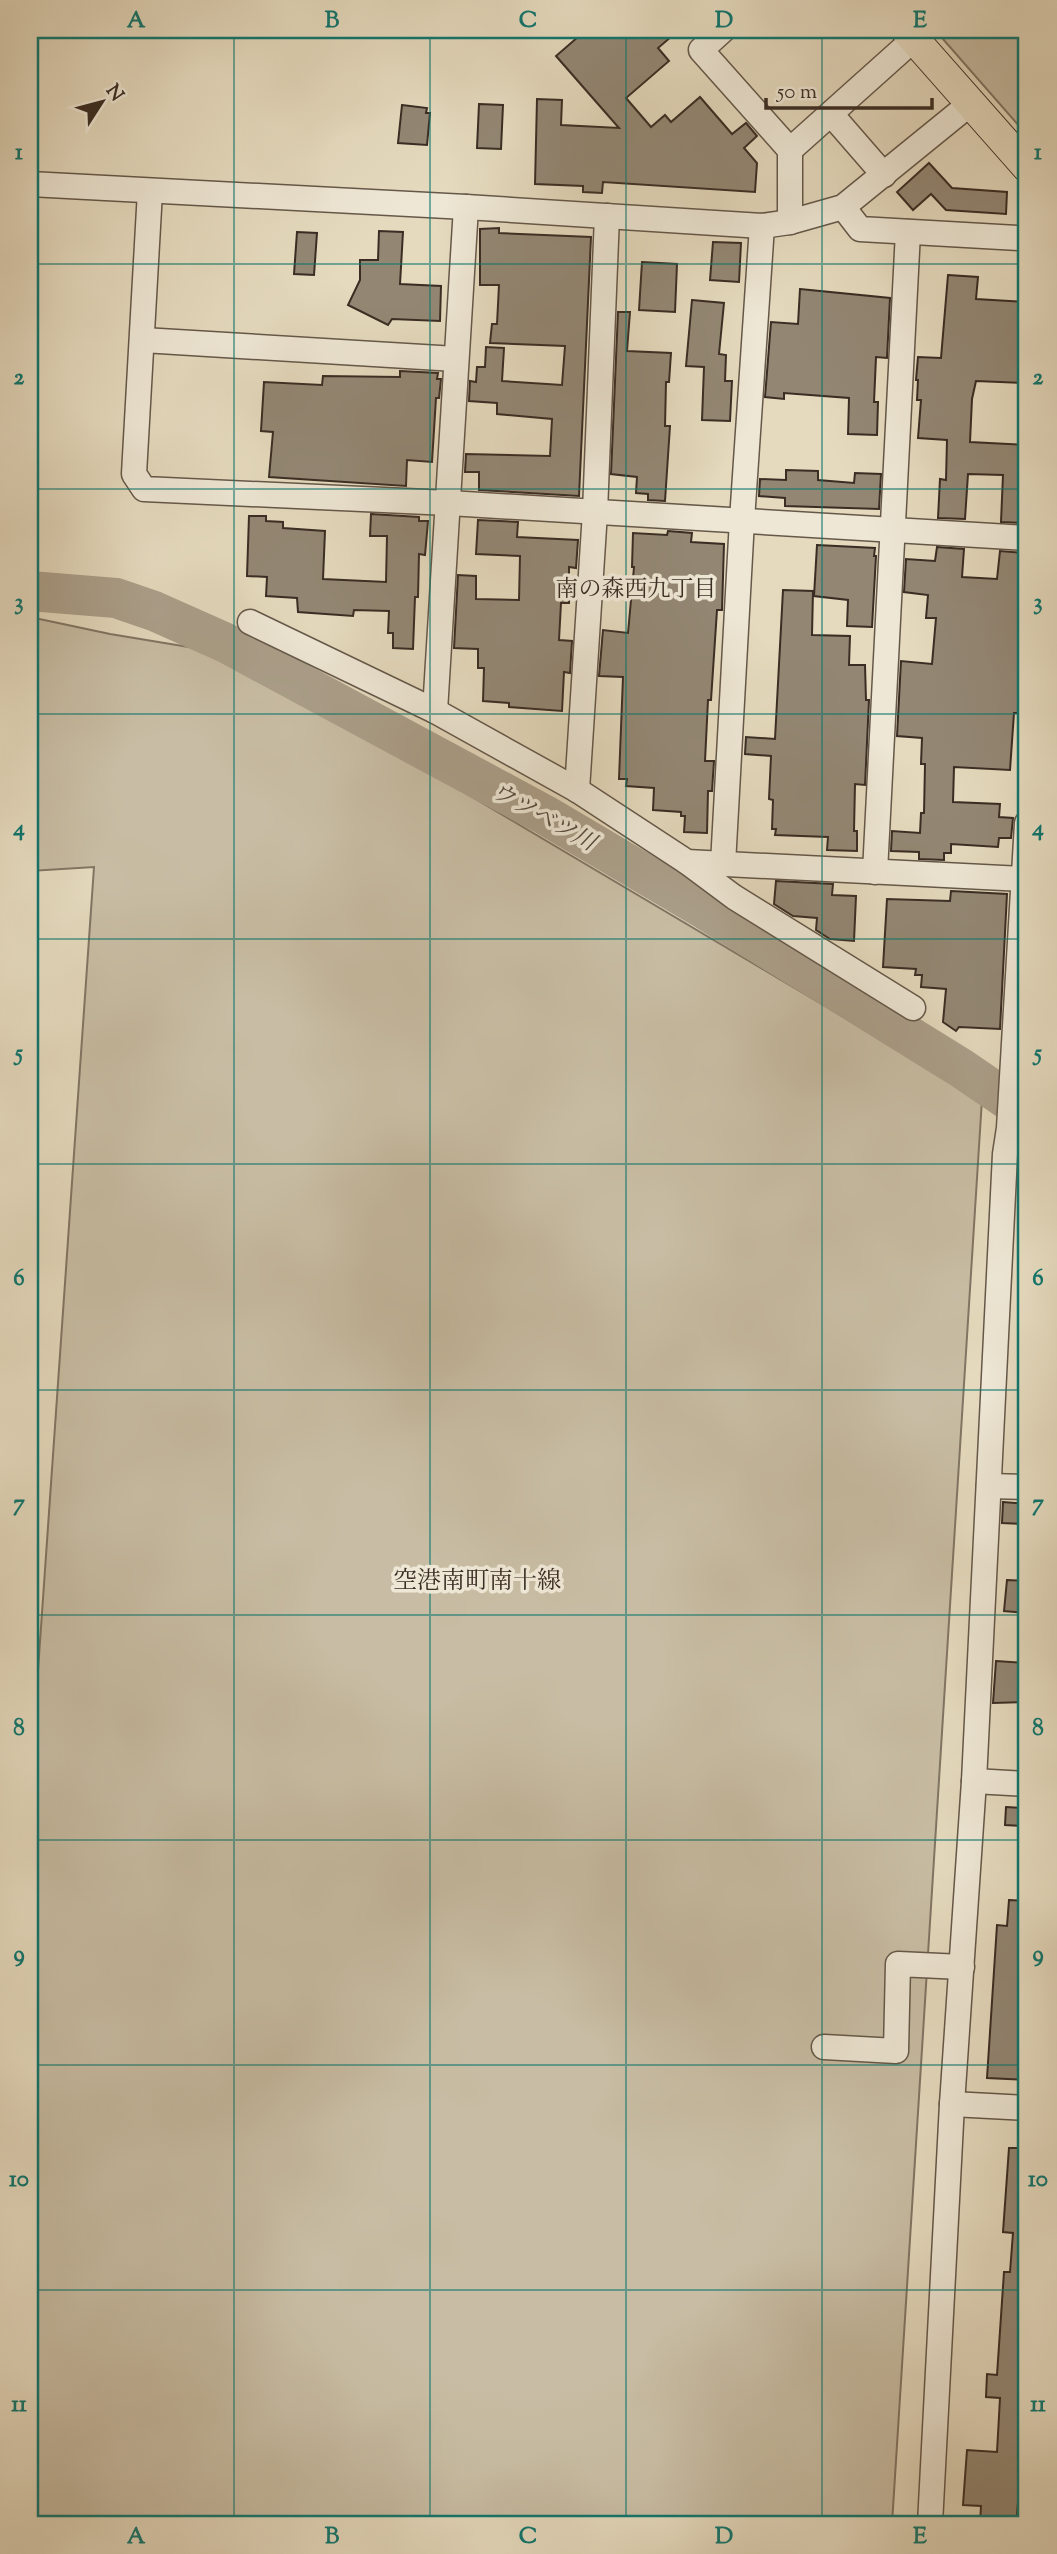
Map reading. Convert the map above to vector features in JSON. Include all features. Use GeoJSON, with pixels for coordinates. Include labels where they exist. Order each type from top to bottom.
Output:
{"type":"FeatureCollection","features":[{"type":"Feature","properties":{"kind":"main road"},"geometry":{"type":"LineString","coordinates":[[910,34],[1027,167]]}},
{"type":"Feature","properties":{"kind":"street"},"geometry":{"type":"LineString","coordinates":[[723,30],[701,50],[790,150],[790,222]]}},
{"type":"Feature","properties":{"kind":"street"},"geometry":{"type":"LineString","coordinates":[[790,150],[831,114],[910,34]]}},
{"type":"Feature","properties":{"kind":"street"},"geometry":{"type":"LineString","coordinates":[[30,184],[762,226],[790,222],[843,207],[971,103]]}},
{"type":"Feature","properties":{"kind":"street"},"geometry":{"type":"LineString","coordinates":[[831,114],[884,175]]}},
{"type":"Feature","properties":{"kind":"street"},"geometry":{"type":"LineString","coordinates":[[150,191],[134,474],[144,489],[449,503],[1027,538]]}},
{"type":"Feature","properties":{"kind":"street"},"geometry":{"type":"LineString","coordinates":[[436,710],[466,207]]}},
{"type":"Feature","properties":{"kind":"street"},"geometry":{"type":"LineString","coordinates":[[843,207],[860,229],[1019,238]]}},
{"type":"Feature","properties":{"kind":"street"},"geometry":{"type":"LineString","coordinates":[[578,790],[595,512],[607,216]]}},
{"type":"Feature","properties":{"kind":"street"},"geometry":{"type":"LineString","coordinates":[[723,864],[762,226]]}},
{"type":"Feature","properties":{"kind":"street"},"geometry":{"type":"LineString","coordinates":[[875,872],[908,232]]}},
{"type":"Feature","properties":{"kind":"street"},"geometry":{"type":"LineString","coordinates":[[143,340],[456,359]]}},
{"type":"Feature","properties":{"kind":"street"},"geometry":{"type":"LineString","coordinates":[[250,622],[436,710],[578,790],[687,862],[734,897],[913,1008]]}},
{"type":"Feature","properties":{"kind":"street"},"geometry":{"type":"LineString","coordinates":[[930,2524],[952,2104],[974,1781],[1005,1154],[1017,1073],[1027,823]]}},
{"type":"Feature","properties":{"kind":"street"},"geometry":{"type":"LineString","coordinates":[[687,862],[875,872],[1025,864]]}},
{"type":"Feature","properties":{"kind":"street"},"geometry":{"type":"LineString","coordinates":[[1005,1154],[1027,1169]]}},
{"type":"Feature","properties":{"kind":"street"},"geometry":{"type":"LineString","coordinates":[[989,1486],[1027,1488]]}},
{"type":"Feature","properties":{"kind":"street"},"geometry":{"type":"LineString","coordinates":[[974,1781],[1027,1784]]}},
{"type":"Feature","properties":{"kind":"street"},"geometry":{"type":"LineString","coordinates":[[824,2047],[896,2051],[898,1964],[962,1967]]}},
{"type":"Feature","properties":{"kind":"street"},"geometry":{"type":"LineString","coordinates":[[952,2104],[1027,2108]]}},
{"type":"Feature","properties":{"kind":"shaded area"},"geometry":{"type":"Polygon","coordinates":[[[935,30],[1027,30],[1027,135],[935,30]]]}},
{"type":"Feature","properties":{"kind":"shaded area"},"geometry":{"type":"Polygon","coordinates":[[[30,617],[110,634],[231,654],[982,1099],[892,2524],[30,2524],[30,1785],[94,867],[30,871],[30,617]]]}},
{"type":"Feature","properties":{"kind":"building"},"geometry":{"type":"Polygon","coordinates":[[[586,30],[679,30],[658,48],[669,61],[626,98],[651,127],[665,115],[671,122],[700,97],[732,134],[746,123],[757,136],[744,148],[757,163],[755,192],[603,182],[602,193],[583,192],[583,186],[535,184],[537,99],[562,100],[561,125],[619,128],[556,56],[586,30]]]}},
{"type":"Feature","properties":{"kind":"building"},"geometry":{"type":"Polygon","coordinates":[[[479,104],[503,105],[501,149],[477,148],[479,104]]]}},
{"type":"Feature","properties":{"kind":"building"},"geometry":{"type":"Polygon","coordinates":[[[402,105],[427,108],[426,113],[430,113],[427,145],[398,143],[402,105]]]}},
{"type":"Feature","properties":{"kind":"building"},"geometry":{"type":"Polygon","coordinates":[[[929,163],[952,188],[1007,192],[1006,214],[946,210],[931,194],[913,210],[897,192],[929,163]]]}},
{"type":"Feature","properties":{"kind":"building"},"geometry":{"type":"Polygon","coordinates":[[[499,228],[499,233],[591,237],[579,496],[479,490],[479,472],[465,472],[466,454],[550,456],[552,419],[497,414],[497,403],[469,401],[470,381],[476,382],[477,367],[485,367],[486,347],[504,348],[502,381],[562,385],[565,346],[490,343],[492,324],[497,324],[499,285],[480,285],[480,229],[499,228]]]}},
{"type":"Feature","properties":{"kind":"building"},"geometry":{"type":"Polygon","coordinates":[[[379,231],[403,232],[400,284],[441,286],[440,321],[392,319],[388,325],[348,305],[360,280],[360,260],[378,260],[379,231]]]}},
{"type":"Feature","properties":{"kind":"building"},"geometry":{"type":"Polygon","coordinates":[[[297,232],[317,233],[314,275],[294,274],[297,232]]]}},
{"type":"Feature","properties":{"kind":"building"},"geometry":{"type":"Polygon","coordinates":[[[713,242],[741,243],[739,282],[710,280],[713,242]]]}},
{"type":"Feature","properties":{"kind":"building"},"geometry":{"type":"Polygon","coordinates":[[[642,262],[677,264],[675,312],[639,310],[642,262]]]}},
{"type":"Feature","properties":{"kind":"building"},"geometry":{"type":"Polygon","coordinates":[[[948,275],[978,277],[976,299],[1027,302],[1027,383],[976,381],[972,399],[970,442],[1027,445],[1023,523],[1001,522],[1003,475],[968,474],[965,519],[938,518],[940,479],[946,480],[947,440],[918,438],[921,400],[917,400],[916,380],[918,357],[941,358],[948,275]]]}},
{"type":"Feature","properties":{"kind":"building"},"geometry":{"type":"Polygon","coordinates":[[[800,289],[890,298],[887,358],[876,357],[874,402],[878,402],[877,435],[848,434],[849,398],[784,393],[784,399],[765,397],[771,322],[798,324],[800,289]]]}},
{"type":"Feature","properties":{"kind":"building"},"geometry":{"type":"Polygon","coordinates":[[[692,300],[724,303],[719,354],[726,355],[725,381],[732,381],[730,421],[702,420],[704,367],[686,366],[692,300]]]}},
{"type":"Feature","properties":{"kind":"building"},"geometry":{"type":"Polygon","coordinates":[[[618,312],[630,312],[627,351],[671,353],[669,382],[666,382],[665,426],[670,426],[665,501],[648,500],[648,494],[636,493],[637,477],[611,474],[618,312]]]}},
{"type":"Feature","properties":{"kind":"building"},"geometry":{"type":"Polygon","coordinates":[[[400,371],[438,373],[437,379],[441,379],[439,398],[436,398],[432,462],[407,460],[406,486],[269,477],[273,432],[261,431],[264,382],[322,385],[323,376],[400,377],[400,371]]]}},
{"type":"Feature","properties":{"kind":"building"},"geometry":{"type":"Polygon","coordinates":[[[786,470],[818,471],[818,480],[854,483],[855,473],[881,474],[879,509],[785,506],[785,498],[759,496],[760,479],[786,480],[786,470]]]}},
{"type":"Feature","properties":{"kind":"building"},"geometry":{"type":"Polygon","coordinates":[[[371,514],[419,517],[419,521],[428,521],[425,555],[419,554],[413,649],[393,648],[393,633],[388,633],[389,611],[354,610],[353,616],[298,612],[297,598],[266,596],[267,577],[247,576],[249,516],[266,516],[266,521],[283,522],[283,528],[325,531],[323,579],[386,582],[387,536],[370,536],[371,514]]]}},
{"type":"Feature","properties":{"kind":"building"},"geometry":{"type":"Polygon","coordinates":[[[478,520],[518,522],[517,537],[578,540],[576,568],[569,567],[569,603],[561,603],[559,640],[572,641],[570,673],[564,672],[562,711],[509,707],[509,703],[483,701],[484,668],[478,668],[478,649],[454,648],[458,575],[476,576],[476,599],[519,600],[520,556],[476,554],[478,520]]]}},
{"type":"Feature","properties":{"kind":"building"},"geometry":{"type":"Polygon","coordinates":[[[668,531],[692,533],[691,542],[724,544],[722,610],[717,610],[711,700],[708,700],[705,761],[714,761],[712,791],[708,791],[707,833],[684,832],[685,816],[681,816],[681,812],[653,810],[654,788],[626,786],[627,779],[619,779],[623,677],[599,676],[603,630],[628,633],[634,567],[633,533],[667,535],[668,531]]]}},
{"type":"Feature","properties":{"kind":"building"},"geometry":{"type":"Polygon","coordinates":[[[817,545],[875,548],[872,627],[847,626],[848,600],[814,596],[817,545]]]}},
{"type":"Feature","properties":{"kind":"building"},"geometry":{"type":"Polygon","coordinates":[[[937,547],[964,549],[962,577],[997,579],[1000,551],[1023,553],[1022,603],[1026,604],[1019,713],[1014,713],[1010,770],[954,767],[953,802],[1000,804],[999,817],[1013,818],[1011,838],[999,838],[998,847],[951,844],[951,853],[944,853],[944,860],[919,859],[919,852],[891,851],[892,831],[920,833],[921,813],[924,813],[925,764],[921,764],[922,738],[897,736],[901,661],[932,664],[936,618],[926,618],[928,595],[904,592],[906,559],[935,561],[937,547]]]}},
{"type":"Feature","properties":{"kind":"building"},"geometry":{"type":"Polygon","coordinates":[[[783,590],[813,591],[812,635],[850,636],[849,665],[865,665],[866,700],[869,700],[865,785],[855,784],[854,831],[857,831],[857,851],[827,850],[828,837],[775,835],[776,829],[772,829],[773,800],[769,799],[771,756],[745,754],[746,737],[775,739],[783,590]]]}},
{"type":"Feature","properties":{"kind":"building"},"geometry":{"type":"Polygon","coordinates":[[[776,881],[833,884],[832,895],[856,896],[854,941],[830,939],[816,930],[817,918],[793,916],[774,904],[776,881]]]}},
{"type":"Feature","properties":{"kind":"building"},"geometry":{"type":"Polygon","coordinates":[[[951,891],[1007,894],[1000,1029],[959,1027],[956,1031],[943,1022],[946,989],[921,987],[922,975],[915,975],[916,969],[883,967],[887,899],[950,901],[951,891]]]}},
{"type":"Feature","properties":{"kind":"building"},"geometry":{"type":"Polygon","coordinates":[[[1003,1502],[1027,1504],[1027,1524],[1002,1523],[1003,1502]]]}},
{"type":"Feature","properties":{"kind":"building"},"geometry":{"type":"Polygon","coordinates":[[[1007,1580],[1027,1581],[1027,1613],[1004,1611],[1007,1580]]]}},
{"type":"Feature","properties":{"kind":"building"},"geometry":{"type":"Polygon","coordinates":[[[996,1661],[1027,1663],[1027,1702],[993,1703],[996,1661]]]}},
{"type":"Feature","properties":{"kind":"building"},"geometry":{"type":"Polygon","coordinates":[[[1006,1807],[1022,1808],[1022,1826],[1005,1825],[1006,1807]]]}},
{"type":"Feature","properties":{"kind":"building"},"geometry":{"type":"Polygon","coordinates":[[[1009,1900],[1027,1901],[1027,2080],[987,2078],[997,1925],[1007,1926],[1009,1900]]]}},
{"type":"Feature","properties":{"kind":"building"},"geometry":{"type":"Polygon","coordinates":[[[1009,2148],[1027,2148],[1027,2380],[1024,2448],[1016,2524],[980,2524],[981,2506],[963,2505],[967,2450],[997,2452],[1000,2398],[986,2397],[987,2374],[997,2375],[1004,2272],[1010,2272],[1013,2233],[1003,2232],[1009,2148]]]}},
{"type":"Feature","properties":{"kind":"waterway","name":"ウツベツ川"},"geometry":{"type":"LineString","coordinates":[[30,591],[116,598],[154,611],[226,643],[545,815],[704,909],[961,1068],[1027,1113]]}},
{"type":"Feature","properties":{"kind":"district","name":"南の森西九丁目"},"geometry":{"type":"Point","coordinates":[636,588]}},
{"type":"Feature","properties":{"kind":"district","name":"空港南町南十線"},"geometry":{"type":"Point","coordinates":[477,1580]}}]}
